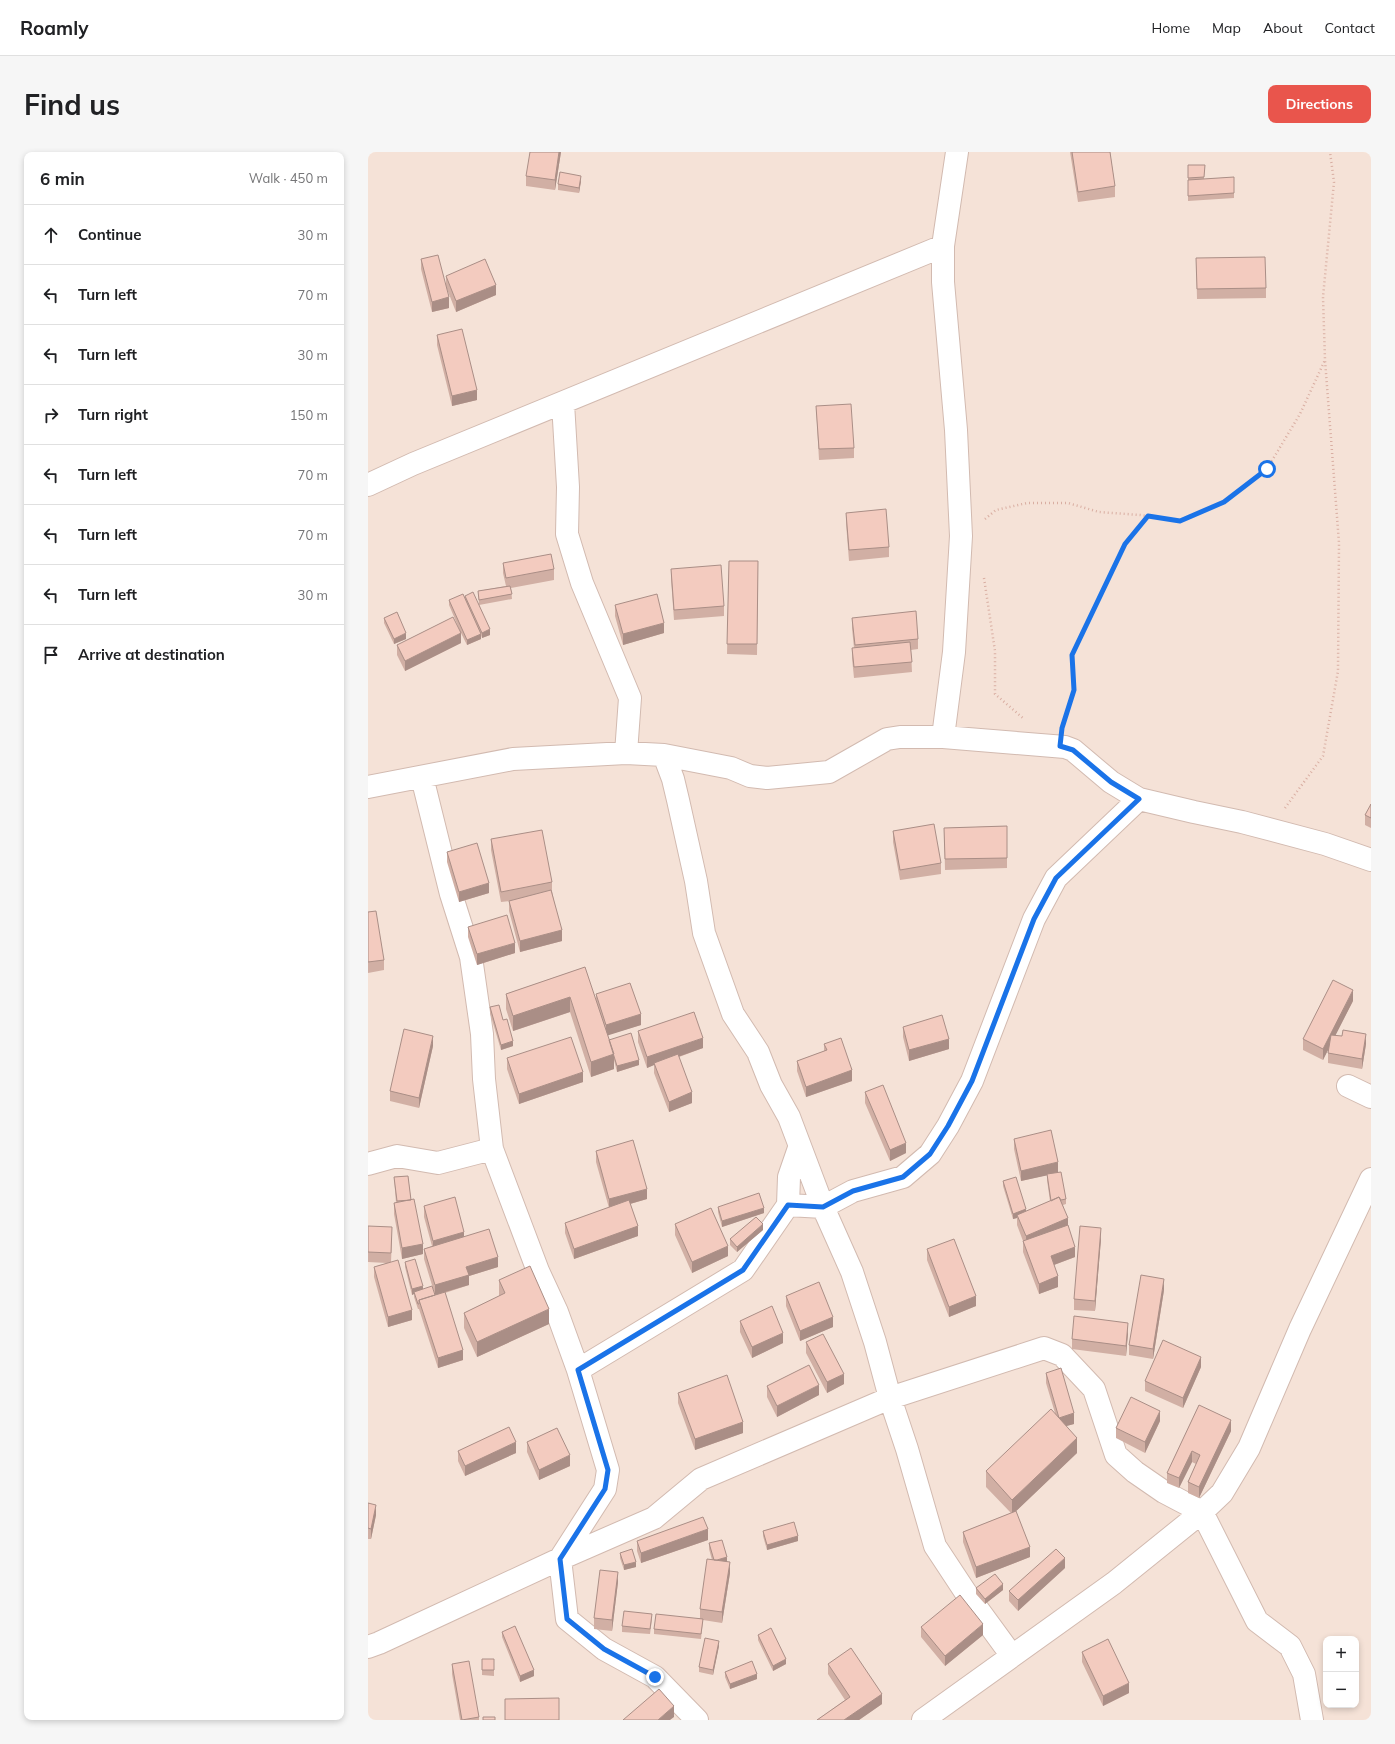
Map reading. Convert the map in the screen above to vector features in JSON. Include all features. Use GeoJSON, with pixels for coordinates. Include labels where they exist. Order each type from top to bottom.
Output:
{"type":"FeatureCollection","features":[{"type":"Feature","properties":{"kind":"street"},"geometry":{"type":"LineString","coordinates":[[943,737],[954,652],[960,536],[956,430],[943,282],[943,246],[957,152]]}},
{"type":"Feature","properties":{"kind":"street"},"geometry":{"type":"LineString","coordinates":[[368,485],[413,464],[943,246]]}},
{"type":"Feature","properties":{"kind":"street"},"geometry":{"type":"LineString","coordinates":[[563,403],[568,487],[567,534],[582,583],[630,698],[626,753]]}},
{"type":"Feature","properties":{"kind":"street"},"geometry":{"type":"LineString","coordinates":[[368,787],[513,759],[626,753],[664,755],[724,767],[750,776],[767,778],[829,772],[887,739],[912,736],[943,737],[1057,746],[1073,750],[1111,782],[1139,799],[1269,829],[1325,844],[1371,860]]}},
{"type":"Feature","properties":{"kind":"street"},"geometry":{"type":"LineString","coordinates":[[664,755],[673,779],[678,800],[696,881],[704,933],[733,1014],[758,1052],[772,1085],[789,1118],[799,1148],[823,1207],[852,1272],[875,1342],[890,1398],[907,1449],[935,1546],[966,1593],[1012,1656]]}},
{"type":"Feature","properties":{"kind":"street"},"geometry":{"type":"LineString","coordinates":[[422,777],[451,894],[471,957],[482,1034],[484,1079],[492,1149],[538,1271],[557,1312],[578,1370],[608,1470],[605,1489],[560,1559],[567,1619],[604,1649],[655,1677],[693,1718]]}},
{"type":"Feature","properties":{"kind":"street"},"geometry":{"type":"LineString","coordinates":[[788,1205],[823,1207],[853,1191],[903,1177],[930,1154],[948,1126],[972,1081],[1034,919],[1056,878],[1139,799]]}},
{"type":"Feature","properties":{"kind":"street"},"geometry":{"type":"LineString","coordinates":[[1348,1086],[1371,1097]]}},
{"type":"Feature","properties":{"kind":"street"},"geometry":{"type":"LineString","coordinates":[[578,1370],[743,1270],[788,1205],[790,1177],[799,1148]]}},
{"type":"Feature","properties":{"kind":"street"},"geometry":{"type":"LineString","coordinates":[[368,1164],[397,1156],[438,1163],[492,1149]]}},
{"type":"Feature","properties":{"kind":"street"},"geometry":{"type":"LineString","coordinates":[[923,1720],[1114,1583],[1202,1512],[1222,1493],[1249,1448],[1300,1329],[1371,1178]]}},
{"type":"Feature","properties":{"kind":"street"},"geometry":{"type":"LineString","coordinates":[[368,1646],[380,1643],[560,1559],[654,1518],[701,1479],[890,1398],[1044,1348],[1062,1355],[1094,1389],[1116,1455],[1135,1472],[1164,1492],[1202,1512],[1257,1621],[1290,1646],[1304,1674],[1312,1720]]}},
{"type":"Feature","properties":{"kind":"path"},"geometry":{"type":"LineString","coordinates":[[1269,829],[1323,756],[1338,671],[1339,543],[1325,360],[1323,298],[1334,182],[1330,152]]}},
{"type":"Feature","properties":{"kind":"path"},"geometry":{"type":"LineString","coordinates":[[980,523],[996,510],[1027,503],[1068,503],[1099,512],[1148,516],[1180,521],[1224,502],[1267,469],[1300,414],[1325,360]]}},
{"type":"Feature","properties":{"kind":"path"},"geometry":{"type":"LineString","coordinates":[[1057,746],[1074,690],[1072,655],[1125,544],[1148,516]]}},
{"type":"Feature","properties":{"kind":"path"},"geometry":{"type":"LineString","coordinates":[[984,576],[995,651],[995,694],[1030,724],[1051,736],[1057,746]]}},
{"type":"Feature","properties":{"kind":"shaded area"},"geometry":{"type":"Polygon","coordinates":[[[368,152],[1371,152],[1371,1720],[368,1720],[368,152]]]}},
{"type":"Feature","properties":{"kind":"building"},"geometry":{"type":"Polygon","coordinates":[[[530,152],[559,152],[555,180],[526,176],[530,152]]]}},
{"type":"Feature","properties":{"kind":"building"},"geometry":{"type":"Polygon","coordinates":[[[1072,152],[1110,152],[1115,186],[1078,192],[1072,152]]]}},
{"type":"Feature","properties":{"kind":"building"},"geometry":{"type":"Polygon","coordinates":[[[1188,165],[1205,165],[1204,177],[1188,178],[1188,165]]]}},
{"type":"Feature","properties":{"kind":"building"},"geometry":{"type":"Polygon","coordinates":[[[560,172],[581,176],[579,188],[558,184],[560,172]]]}},
{"type":"Feature","properties":{"kind":"building"},"geometry":{"type":"Polygon","coordinates":[[[1234,177],[1234,193],[1188,196],[1188,180],[1234,177]]]}},
{"type":"Feature","properties":{"kind":"building"},"geometry":{"type":"Polygon","coordinates":[[[438,255],[449,297],[432,302],[421,259],[438,255]]]}},
{"type":"Feature","properties":{"kind":"building"},"geometry":{"type":"Polygon","coordinates":[[[1265,257],[1266,288],[1197,289],[1196,258],[1265,257]]]}},
{"type":"Feature","properties":{"kind":"building"},"geometry":{"type":"Polygon","coordinates":[[[485,259],[496,285],[456,301],[446,276],[485,259]]]}},
{"type":"Feature","properties":{"kind":"building"},"geometry":{"type":"Polygon","coordinates":[[[462,329],[477,390],[452,396],[437,335],[462,329]]]}},
{"type":"Feature","properties":{"kind":"building"},"geometry":{"type":"Polygon","coordinates":[[[851,404],[854,448],[819,449],[816,406],[851,404]]]}},
{"type":"Feature","properties":{"kind":"building"},"geometry":{"type":"Polygon","coordinates":[[[886,509],[889,547],[849,550],[846,513],[886,509]]]}},
{"type":"Feature","properties":{"kind":"building"},"geometry":{"type":"Polygon","coordinates":[[[551,554],[554,569],[506,578],[503,563],[551,554]]]}},
{"type":"Feature","properties":{"kind":"building"},"geometry":{"type":"Polygon","coordinates":[[[729,561],[758,561],[757,644],[727,644],[729,561]]]}},
{"type":"Feature","properties":{"kind":"building"},"geometry":{"type":"Polygon","coordinates":[[[721,565],[724,606],[674,610],[671,569],[721,565]]]}},
{"type":"Feature","properties":{"kind":"building"},"geometry":{"type":"Polygon","coordinates":[[[510,586],[512,594],[479,600],[478,591],[510,586]]]}},
{"type":"Feature","properties":{"kind":"building"},"geometry":{"type":"Polygon","coordinates":[[[473,592],[490,629],[482,633],[465,596],[473,592]]]}},
{"type":"Feature","properties":{"kind":"building"},"geometry":{"type":"Polygon","coordinates":[[[463,594],[481,634],[467,640],[449,600],[463,594]]]}},
{"type":"Feature","properties":{"kind":"building"},"geometry":{"type":"Polygon","coordinates":[[[657,594],[664,623],[623,634],[615,605],[657,594]]]}},
{"type":"Feature","properties":{"kind":"building"},"geometry":{"type":"Polygon","coordinates":[[[916,611],[918,639],[855,645],[852,618],[916,611]]]}},
{"type":"Feature","properties":{"kind":"building"},"geometry":{"type":"Polygon","coordinates":[[[397,612],[406,633],[394,639],[384,618],[397,612]]]}},
{"type":"Feature","properties":{"kind":"building"},"geometry":{"type":"Polygon","coordinates":[[[453,617],[461,633],[405,661],[397,645],[453,617]]]}},
{"type":"Feature","properties":{"kind":"building"},"geometry":{"type":"Polygon","coordinates":[[[910,642],[912,662],[854,667],[852,648],[910,642]]]}},
{"type":"Feature","properties":{"kind":"building"},"geometry":{"type":"Polygon","coordinates":[[[1371,804],[1371,818],[1365,815],[1371,804]]]}},
{"type":"Feature","properties":{"kind":"building"},"geometry":{"type":"Polygon","coordinates":[[[934,824],[941,863],[900,870],[893,831],[934,824]]]}},
{"type":"Feature","properties":{"kind":"building"},"geometry":{"type":"Polygon","coordinates":[[[1007,826],[1007,858],[945,859],[944,828],[1007,826]]]}},
{"type":"Feature","properties":{"kind":"building"},"geometry":{"type":"Polygon","coordinates":[[[542,830],[552,882],[501,892],[491,839],[542,830]]]}},
{"type":"Feature","properties":{"kind":"building"},"geometry":{"type":"Polygon","coordinates":[[[477,843],[489,883],[459,892],[447,852],[477,843]]]}},
{"type":"Feature","properties":{"kind":"building"},"geometry":{"type":"Polygon","coordinates":[[[551,890],[562,930],[520,941],[509,901],[551,890]]]}},
{"type":"Feature","properties":{"kind":"building"},"geometry":{"type":"Polygon","coordinates":[[[376,911],[384,960],[368,962],[368,912],[376,911]]]}},
{"type":"Feature","properties":{"kind":"building"},"geometry":{"type":"Polygon","coordinates":[[[507,915],[515,943],[477,954],[468,927],[507,915]]]}},
{"type":"Feature","properties":{"kind":"building"},"geometry":{"type":"Polygon","coordinates":[[[585,967],[614,1054],[591,1062],[570,997],[513,1016],[506,994],[585,967]]]}},
{"type":"Feature","properties":{"kind":"building"},"geometry":{"type":"Polygon","coordinates":[[[1333,980],[1353,990],[1323,1049],[1303,1039],[1333,980]]]}},
{"type":"Feature","properties":{"kind":"building"},"geometry":{"type":"Polygon","coordinates":[[[630,983],[641,1014],[606,1025],[596,994],[630,983]]]}},
{"type":"Feature","properties":{"kind":"building"},"geometry":{"type":"Polygon","coordinates":[[[499,1005],[503,1020],[507,1019],[513,1041],[501,1045],[490,1007],[499,1005]]]}},
{"type":"Feature","properties":{"kind":"building"},"geometry":{"type":"Polygon","coordinates":[[[694,1012],[703,1038],[647,1057],[638,1031],[694,1012]]]}},
{"type":"Feature","properties":{"kind":"building"},"geometry":{"type":"Polygon","coordinates":[[[942,1015],[949,1039],[909,1050],[903,1027],[942,1015]]]}},
{"type":"Feature","properties":{"kind":"building"},"geometry":{"type":"Polygon","coordinates":[[[404,1029],[433,1036],[419,1098],[390,1091],[404,1029]]]}},
{"type":"Feature","properties":{"kind":"building"},"geometry":{"type":"Polygon","coordinates":[[[1343,1030],[1366,1034],[1362,1059],[1328,1053],[1331,1035],[1342,1036],[1343,1030]]]}},
{"type":"Feature","properties":{"kind":"building"},"geometry":{"type":"Polygon","coordinates":[[[631,1033],[639,1060],[617,1066],[609,1040],[631,1033]]]}},
{"type":"Feature","properties":{"kind":"building"},"geometry":{"type":"Polygon","coordinates":[[[571,1037],[583,1072],[519,1094],[507,1058],[571,1037]]]}},
{"type":"Feature","properties":{"kind":"building"},"geometry":{"type":"Polygon","coordinates":[[[841,1038],[852,1070],[806,1087],[797,1061],[827,1050],[824,1044],[841,1038]]]}},
{"type":"Feature","properties":{"kind":"building"},"geometry":{"type":"Polygon","coordinates":[[[678,1054],[692,1092],[669,1102],[654,1063],[678,1054]]]}},
{"type":"Feature","properties":{"kind":"building"},"geometry":{"type":"Polygon","coordinates":[[[883,1085],[906,1143],[890,1150],[865,1092],[883,1085]]]}},
{"type":"Feature","properties":{"kind":"building"},"geometry":{"type":"Polygon","coordinates":[[[1051,1130],[1058,1162],[1021,1171],[1014,1139],[1051,1130]]]}},
{"type":"Feature","properties":{"kind":"building"},"geometry":{"type":"Polygon","coordinates":[[[633,1140],[647,1189],[609,1199],[596,1151],[633,1140]]]}},
{"type":"Feature","properties":{"kind":"building"},"geometry":{"type":"Polygon","coordinates":[[[1061,1172],[1066,1199],[1061,1200],[1059,1197],[1051,1201],[1047,1174],[1061,1172]]]}},
{"type":"Feature","properties":{"kind":"building"},"geometry":{"type":"Polygon","coordinates":[[[408,1176],[411,1200],[397,1201],[394,1177],[408,1176]]]}},
{"type":"Feature","properties":{"kind":"building"},"geometry":{"type":"Polygon","coordinates":[[[1016,1177],[1026,1209],[1013,1214],[1003,1181],[1016,1177]]]}},
{"type":"Feature","properties":{"kind":"building"},"geometry":{"type":"Polygon","coordinates":[[[759,1193],[764,1208],[722,1221],[718,1207],[759,1193]]]}},
{"type":"Feature","properties":{"kind":"building"},"geometry":{"type":"Polygon","coordinates":[[[455,1197],[464,1232],[433,1241],[424,1206],[455,1197]]]}},
{"type":"Feature","properties":{"kind":"building"},"geometry":{"type":"Polygon","coordinates":[[[1059,1197],[1068,1218],[1026,1236],[1017,1215],[1059,1197]]]}},
{"type":"Feature","properties":{"kind":"building"},"geometry":{"type":"Polygon","coordinates":[[[414,1199],[423,1244],[402,1248],[394,1203],[414,1199]]]}},
{"type":"Feature","properties":{"kind":"building"},"geometry":{"type":"Polygon","coordinates":[[[629,1200],[638,1226],[574,1249],[565,1223],[629,1200]]]}},
{"type":"Feature","properties":{"kind":"building"},"geometry":{"type":"Polygon","coordinates":[[[711,1208],[728,1246],[692,1262],[675,1224],[711,1208]]]}},
{"type":"Feature","properties":{"kind":"building"},"geometry":{"type":"Polygon","coordinates":[[[756,1217],[763,1224],[737,1247],[730,1239],[756,1217]]]}},
{"type":"Feature","properties":{"kind":"building"},"geometry":{"type":"Polygon","coordinates":[[[1068,1225],[1075,1247],[1051,1256],[1058,1276],[1039,1284],[1023,1241],[1068,1225]]]}},
{"type":"Feature","properties":{"kind":"building"},"geometry":{"type":"Polygon","coordinates":[[[368,1226],[392,1227],[391,1253],[368,1252],[368,1226]]]}},
{"type":"Feature","properties":{"kind":"building"},"geometry":{"type":"Polygon","coordinates":[[[1080,1226],[1101,1228],[1095,1301],[1074,1299],[1080,1226]]]}},
{"type":"Feature","properties":{"kind":"building"},"geometry":{"type":"Polygon","coordinates":[[[489,1229],[498,1257],[466,1267],[469,1275],[435,1285],[424,1249],[489,1229]]]}},
{"type":"Feature","properties":{"kind":"building"},"geometry":{"type":"Polygon","coordinates":[[[954,1239],[976,1296],[949,1307],[927,1249],[954,1239]]]}},
{"type":"Feature","properties":{"kind":"building"},"geometry":{"type":"Polygon","coordinates":[[[415,1259],[423,1286],[412,1289],[405,1262],[415,1259]]]}},
{"type":"Feature","properties":{"kind":"building"},"geometry":{"type":"Polygon","coordinates":[[[398,1260],[412,1310],[388,1317],[374,1267],[398,1260]]]}},
{"type":"Feature","properties":{"kind":"building"},"geometry":{"type":"Polygon","coordinates":[[[530,1266],[549,1309],[477,1342],[464,1313],[505,1293],[499,1280],[530,1266]]]}},
{"type":"Feature","properties":{"kind":"building"},"geometry":{"type":"Polygon","coordinates":[[[1141,1275],[1164,1279],[1153,1349],[1129,1345],[1141,1275]]]}},
{"type":"Feature","properties":{"kind":"building"},"geometry":{"type":"Polygon","coordinates":[[[819,1282],[833,1317],[800,1331],[786,1296],[819,1282]]]}},
{"type":"Feature","properties":{"kind":"building"},"geometry":{"type":"Polygon","coordinates":[[[432,1286],[435,1295],[419,1300],[418,1304],[414,1292],[432,1286]]]}},
{"type":"Feature","properties":{"kind":"building"},"geometry":{"type":"Polygon","coordinates":[[[445,1292],[463,1350],[438,1358],[419,1300],[445,1292]]]}},
{"type":"Feature","properties":{"kind":"building"},"geometry":{"type":"Polygon","coordinates":[[[772,1306],[783,1333],[752,1347],[740,1321],[772,1306]]]}},
{"type":"Feature","properties":{"kind":"building"},"geometry":{"type":"Polygon","coordinates":[[[1074,1316],[1128,1323],[1126,1346],[1072,1339],[1074,1316]]]}},
{"type":"Feature","properties":{"kind":"building"},"geometry":{"type":"Polygon","coordinates":[[[823,1334],[844,1374],[827,1382],[806,1342],[823,1334]]]}},
{"type":"Feature","properties":{"kind":"building"},"geometry":{"type":"Polygon","coordinates":[[[1163,1340],[1201,1357],[1183,1398],[1145,1381],[1163,1340]]]}},
{"type":"Feature","properties":{"kind":"building"},"geometry":{"type":"Polygon","coordinates":[[[809,1365],[819,1385],[777,1406],[767,1386],[809,1365]]]}},
{"type":"Feature","properties":{"kind":"building"},"geometry":{"type":"Polygon","coordinates":[[[1061,1368],[1074,1413],[1059,1418],[1046,1373],[1061,1368]]]}},
{"type":"Feature","properties":{"kind":"building"},"geometry":{"type":"Polygon","coordinates":[[[727,1375],[743,1422],[695,1439],[678,1393],[727,1375]]]}},
{"type":"Feature","properties":{"kind":"building"},"geometry":{"type":"Polygon","coordinates":[[[1131,1397],[1160,1411],[1145,1442],[1116,1428],[1131,1397]]]}},
{"type":"Feature","properties":{"kind":"building"},"geometry":{"type":"Polygon","coordinates":[[[1199,1405],[1231,1420],[1199,1487],[1188,1482],[1200,1455],[1192,1451],[1179,1478],[1167,1473],[1199,1405]]]}},
{"type":"Feature","properties":{"kind":"building"},"geometry":{"type":"Polygon","coordinates":[[[1051,1409],[1077,1438],[1012,1500],[986,1471],[1051,1409]]]}},
{"type":"Feature","properties":{"kind":"building"},"geometry":{"type":"Polygon","coordinates":[[[509,1427],[516,1442],[465,1466],[458,1451],[509,1427]]]}},
{"type":"Feature","properties":{"kind":"building"},"geometry":{"type":"Polygon","coordinates":[[[557,1428],[570,1455],[539,1470],[527,1442],[557,1428]]]}},
{"type":"Feature","properties":{"kind":"building"},"geometry":{"type":"Polygon","coordinates":[[[368,1503],[376,1505],[371,1529],[368,1528],[368,1503]]]}},
{"type":"Feature","properties":{"kind":"building"},"geometry":{"type":"Polygon","coordinates":[[[1016,1511],[1030,1547],[976,1567],[963,1532],[1016,1511]]]}},
{"type":"Feature","properties":{"kind":"building"},"geometry":{"type":"Polygon","coordinates":[[[703,1517],[708,1529],[641,1553],[637,1541],[703,1517]]]}},
{"type":"Feature","properties":{"kind":"building"},"geometry":{"type":"Polygon","coordinates":[[[794,1522],[798,1536],[767,1545],[763,1531],[794,1522]]]}},
{"type":"Feature","properties":{"kind":"building"},"geometry":{"type":"Polygon","coordinates":[[[722,1540],[727,1557],[714,1560],[709,1543],[722,1540]]]}},
{"type":"Feature","properties":{"kind":"building"},"geometry":{"type":"Polygon","coordinates":[[[632,1549],[636,1562],[624,1565],[620,1553],[632,1549]]]}},
{"type":"Feature","properties":{"kind":"building"},"geometry":{"type":"Polygon","coordinates":[[[1056,1549],[1065,1558],[1018,1600],[1009,1591],[1056,1549]]]}},
{"type":"Feature","properties":{"kind":"building"},"geometry":{"type":"Polygon","coordinates":[[[707,1559],[730,1562],[722,1612],[700,1609],[707,1559]]]}},
{"type":"Feature","properties":{"kind":"building"},"geometry":{"type":"Polygon","coordinates":[[[600,1570],[618,1572],[612,1620],[594,1618],[600,1570]]]}},
{"type":"Feature","properties":{"kind":"building"},"geometry":{"type":"Polygon","coordinates":[[[995,1574],[1003,1584],[985,1599],[976,1588],[995,1574]]]}},
{"type":"Feature","properties":{"kind":"building"},"geometry":{"type":"Polygon","coordinates":[[[960,1595],[983,1624],[945,1656],[921,1627],[960,1595]]]}},
{"type":"Feature","properties":{"kind":"building"},"geometry":{"type":"Polygon","coordinates":[[[624,1611],[652,1614],[650,1629],[622,1626],[624,1611]]]}},
{"type":"Feature","properties":{"kind":"building"},"geometry":{"type":"Polygon","coordinates":[[[656,1614],[703,1619],[701,1634],[654,1629],[656,1614]]]}},
{"type":"Feature","properties":{"kind":"building"},"geometry":{"type":"Polygon","coordinates":[[[515,1626],[534,1670],[520,1676],[502,1632],[515,1626]]]}},
{"type":"Feature","properties":{"kind":"building"},"geometry":{"type":"Polygon","coordinates":[[[771,1628],[786,1659],[773,1666],[758,1635],[771,1628]]]}},
{"type":"Feature","properties":{"kind":"building"},"geometry":{"type":"Polygon","coordinates":[[[705,1638],[719,1641],[713,1670],[699,1667],[705,1638]]]}},
{"type":"Feature","properties":{"kind":"building"},"geometry":{"type":"Polygon","coordinates":[[[1108,1639],[1129,1683],[1103,1696],[1082,1652],[1108,1639]]]}},
{"type":"Feature","properties":{"kind":"building"},"geometry":{"type":"Polygon","coordinates":[[[851,1648],[882,1694],[844,1720],[817,1720],[850,1697],[828,1664],[851,1648]]]}},
{"type":"Feature","properties":{"kind":"building"},"geometry":{"type":"Polygon","coordinates":[[[482,1659],[494,1659],[494,1670],[482,1670],[482,1659]]]}},
{"type":"Feature","properties":{"kind":"building"},"geometry":{"type":"Polygon","coordinates":[[[469,1661],[479,1717],[462,1720],[452,1664],[469,1661]]]}},
{"type":"Feature","properties":{"kind":"building"},"geometry":{"type":"Polygon","coordinates":[[[752,1661],[757,1674],[730,1684],[725,1672],[752,1661]]]}},
{"type":"Feature","properties":{"kind":"building"},"geometry":{"type":"Polygon","coordinates":[[[659,1689],[674,1706],[658,1720],[623,1720],[659,1689]]]}},
{"type":"Feature","properties":{"kind":"building"},"geometry":{"type":"Polygon","coordinates":[[[559,1698],[559,1720],[505,1720],[505,1699],[559,1698]]]}},
{"type":"Feature","properties":{"kind":"building"},"geometry":{"type":"Polygon","coordinates":[[[483,1717],[495,1717],[495,1720],[483,1720],[483,1717]]]}},
{"type":"Feature","properties":{"kind":"route"},"geometry":{"type":"LineString","coordinates":[[655,1677],[604,1649],[567,1619],[560,1559],[605,1489],[608,1470],[578,1370],[743,1270],[788,1205],[823,1207],[853,1191],[903,1177],[930,1154],[948,1126],[972,1081],[1034,919],[1056,878],[1139,799],[1111,782],[1073,750],[1060,746],[1062,728],[1074,690],[1072,655],[1111,577],[1125,544],[1148,516],[1180,521],[1224,502],[1267,469]]}}]}
